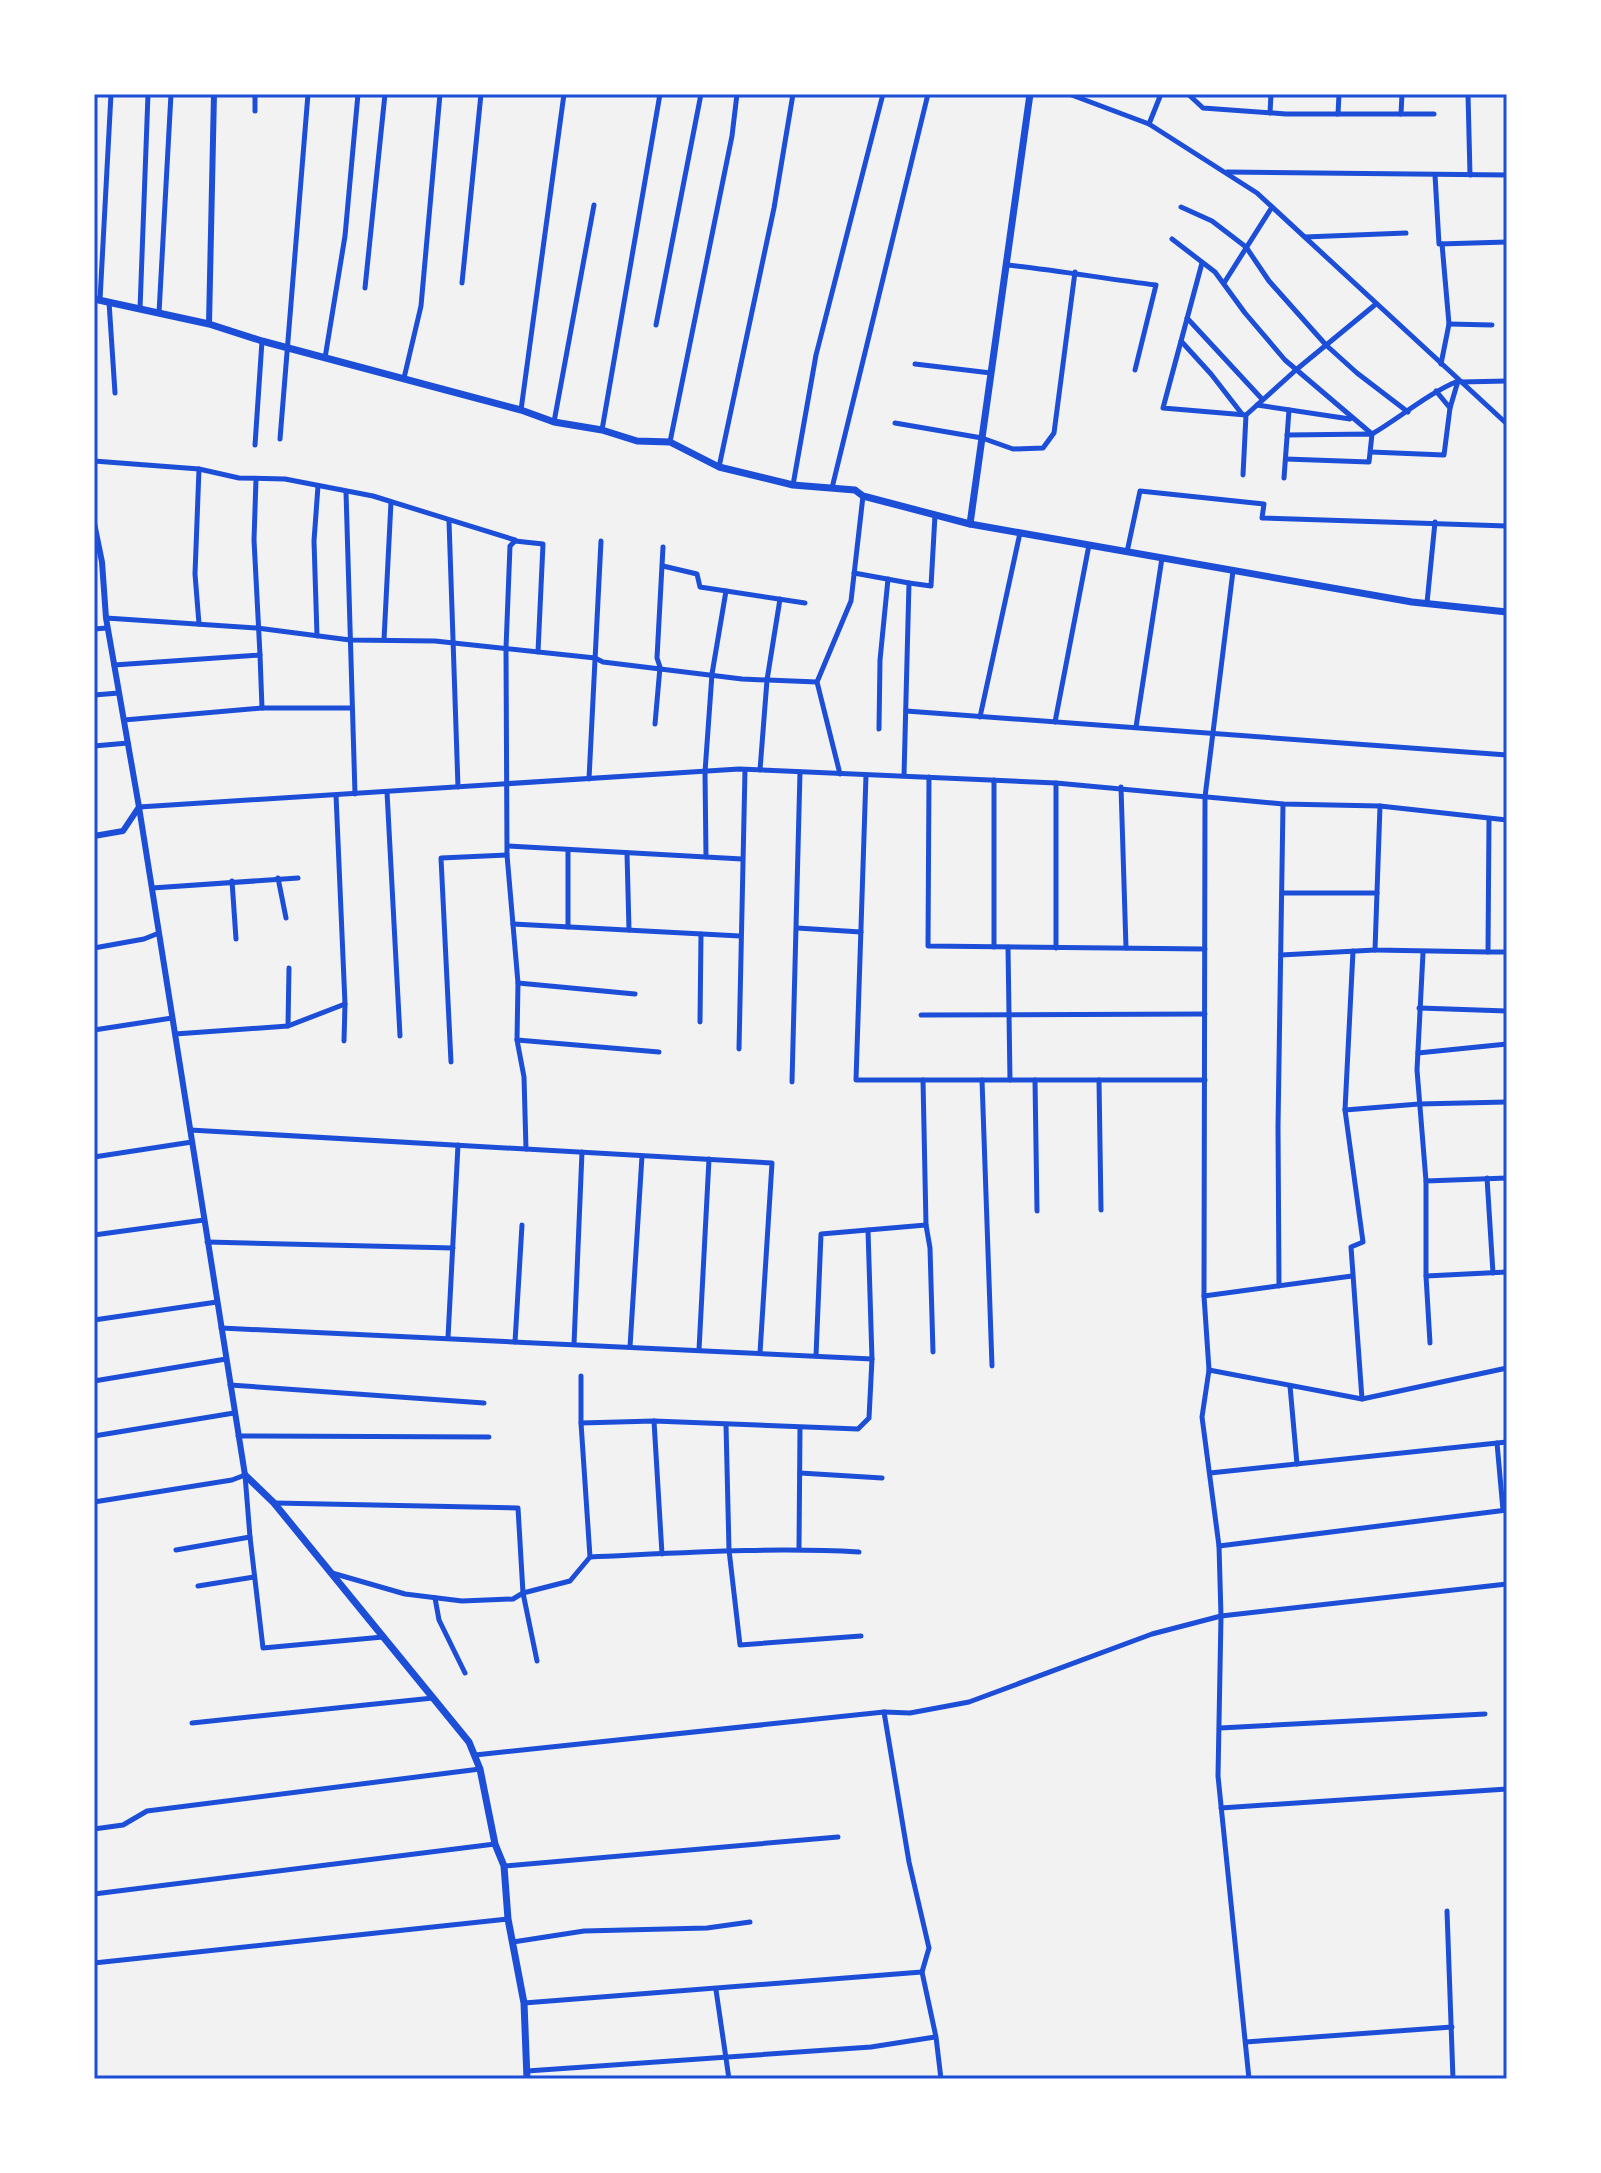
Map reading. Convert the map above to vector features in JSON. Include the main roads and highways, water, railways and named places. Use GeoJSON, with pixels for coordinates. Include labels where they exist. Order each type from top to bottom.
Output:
{"type":"FeatureCollection","features":[{"type":"Feature","properties":{"kind":"main road"},"geometry":{"type":"LineString","coordinates":[[970,524],[1030,94]]}},
{"type":"Feature","properties":{"kind":"main road"},"geometry":{"type":"LineString","coordinates":[[101,300],[209,324],[287,348],[521,410],[554,422],[602,430],[637,441],[670,442],[719,467],[793,485],[855,490],[863,496],[970,524],[1233,571],[1427,603],[1507,612]]}},
{"type":"Feature","properties":{"kind":"main road"},"geometry":{"type":"LineString","coordinates":[[245,1475],[274,1503],[462,1731],[474,1755],[480,1769],[495,1844],[504,1866],[508,1919],[524,2003],[526,2075]]}}]}
